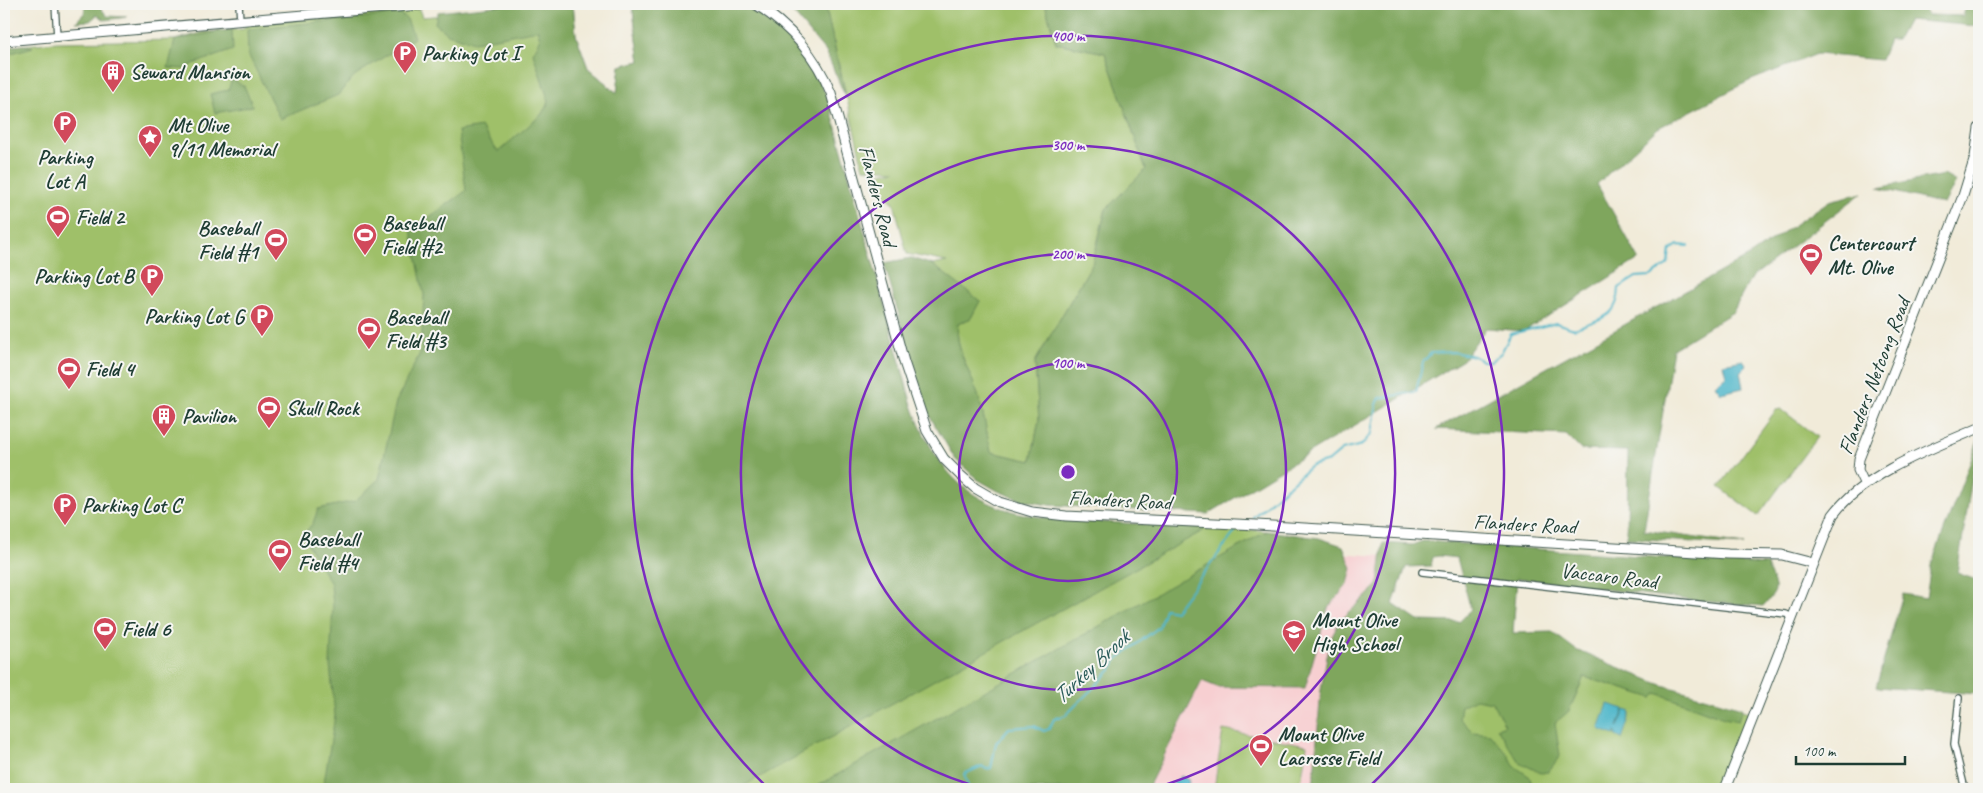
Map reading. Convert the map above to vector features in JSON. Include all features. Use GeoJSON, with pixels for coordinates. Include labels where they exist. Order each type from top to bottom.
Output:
{"type":"FeatureCollection","features":[{"type":"Feature","properties":{"kind":"main road"},"geometry":{"type":"LineString","coordinates":[[4,41],[425,4]]}},
{"type":"Feature","properties":{"kind":"main road","name":"Flanders Road"},"geometry":{"type":"LineString","coordinates":[[755,4],[776,18],[800,42],[815,62],[831,93],[904,362],[927,431],[941,455],[960,475],[975,488],[999,502],[1032,512],[1066,516],[1257,525],[1728,554],[1778,554],[1813,563]]}},
{"type":"Feature","properties":{"kind":"main road","name":"Flanders Netcong Road"},"geometry":{"type":"LineString","coordinates":[[1725,789],[1833,514],[1865,486],[1858,470],[1858,459],[1963,196],[1975,157],[1979,128]]}},
{"type":"Feature","properties":{"kind":"main road"},"geometry":{"type":"LineString","coordinates":[[1865,486],[1907,461],[1979,428]]}},
{"type":"Feature","properties":{"kind":"street"},"geometry":{"type":"LineString","coordinates":[[55,4],[57,36]]}},
{"type":"Feature","properties":{"kind":"street"},"geometry":{"type":"LineString","coordinates":[[239,4],[240,21]]}},
{"type":"Feature","properties":{"kind":"street","name":"Vaccaro Road"},"geometry":{"type":"LineString","coordinates":[[1422,572],[1636,595],[1786,614],[1792,617]]}},
{"type":"Feature","properties":{"kind":"street"},"geometry":{"type":"LineString","coordinates":[[1959,698],[1954,744],[1965,789]]}},
{"type":"Feature","properties":{"kind":"shaded area","name":"Mount Olive High School"},"geometry":{"type":"Polygon","coordinates":[[[1268,549],[1401,557],[1330,789],[1147,789],[1268,549]]]}},
{"type":"Feature","properties":{"kind":"green space"},"geometry":{"type":"Polygon","coordinates":[[[698,2],[737,4],[742,5],[769,23],[791,41],[809,63],[829,102],[910,400],[924,435],[941,462],[959,483],[981,498],[1005,509],[1033,516],[1064,520],[1210,527],[738,789],[323,789],[335,716],[330,664],[333,605],[331,584],[307,543],[304,534],[313,523],[318,509],[355,501],[379,479],[396,402],[421,351],[424,295],[411,230],[466,191],[458,131],[481,127],[498,152],[541,115],[549,102],[533,53],[540,40],[538,30],[474,42],[448,34],[435,23],[438,12],[512,4],[573,4],[576,35],[588,68],[617,93],[620,66],[640,61],[632,4],[698,2]]]}},
{"type":"Feature","properties":{"kind":"green space"},"geometry":{"type":"Polygon","coordinates":[[[84,4],[98,4],[107,16],[127,17],[105,20],[97,15],[90,21],[76,22],[85,12],[84,4]]]}},
{"type":"Feature","properties":{"kind":"green space"},"geometry":{"type":"Polygon","coordinates":[[[573,4],[576,35],[588,68],[617,93],[620,66],[640,61],[632,4],[828,101],[926,456],[1004,529],[1210,527],[1267,531],[1238,548],[1147,789],[4,789],[4,47],[57,42],[175,40],[204,32],[244,29],[246,24],[419,9],[422,17],[573,4]]]}},
{"type":"Feature","properties":{"kind":"green space"},"geometry":{"type":"Polygon","coordinates":[[[781,4],[825,4],[846,98],[826,52],[794,14],[781,4]]]}},
{"type":"Feature","properties":{"kind":"green space"},"geometry":{"type":"Polygon","coordinates":[[[825,4],[1045,4],[1056,43],[1105,53],[1146,169],[1106,209],[1092,264],[1035,362],[1039,420],[1031,461],[991,452],[979,398],[964,362],[957,333],[958,324],[971,318],[979,301],[933,265],[947,262],[907,254],[894,203],[880,191],[876,174],[896,170],[863,168],[825,4]]]}},
{"type":"Feature","properties":{"kind":"green space"},"geometry":{"type":"Polygon","coordinates":[[[1045,4],[1915,4],[1922,6],[1928,15],[1963,16],[1967,4],[1977,4],[1975,26],[1908,20],[1897,40],[1889,40],[1881,60],[1817,54],[1749,81],[1658,128],[1597,184],[1639,259],[1524,331],[1486,328],[1463,360],[1208,514],[1049,505],[1021,500],[998,491],[977,479],[955,459],[926,410],[884,263],[911,258],[933,265],[980,301],[971,318],[958,324],[957,333],[961,352],[979,398],[991,452],[1031,461],[1039,420],[1035,362],[1092,264],[1106,209],[1146,169],[1105,53],[1056,43],[1045,4]]]}},
{"type":"Feature","properties":{"kind":"green space"},"geometry":{"type":"Polygon","coordinates":[[[400,14],[407,19],[414,38],[354,76],[338,95],[280,119],[248,54],[247,29],[400,14]]]}},
{"type":"Feature","properties":{"kind":"green space"},"geometry":{"type":"Polygon","coordinates":[[[232,29],[233,50],[193,64],[185,69],[168,68],[175,40],[232,29]]]}},
{"type":"Feature","properties":{"kind":"green space"},"geometry":{"type":"Polygon","coordinates":[[[23,45],[33,47],[4,55],[4,47],[23,45]]]}},
{"type":"Feature","properties":{"kind":"green space"},"geometry":{"type":"Polygon","coordinates":[[[232,79],[244,86],[253,106],[215,113],[210,94],[228,90],[232,79]]]}},
{"type":"Feature","properties":{"kind":"green space"},"geometry":{"type":"Polygon","coordinates":[[[1944,175],[1956,182],[1944,204],[1878,188],[1944,175]]]}},
{"type":"Feature","properties":{"kind":"green space"},"geometry":{"type":"Polygon","coordinates":[[[1862,193],[1751,278],[1733,312],[1673,349],[1644,530],[1744,545],[1627,538],[1628,451],[1581,450],[1566,435],[1436,429],[1749,256],[1829,201],[1862,193]]]}},
{"type":"Feature","properties":{"kind":"green space"},"geometry":{"type":"Polygon","coordinates":[[[1781,409],[1817,437],[1758,516],[1719,487],[1776,410],[1781,409]]]}},
{"type":"Feature","properties":{"kind":"green space"},"geometry":{"type":"Polygon","coordinates":[[[1978,441],[1957,573],[1979,581],[1979,694],[1876,687],[1903,594],[1926,598],[1931,565],[1978,441]]]}},
{"type":"Feature","properties":{"kind":"green space"},"geometry":{"type":"Polygon","coordinates":[[[1267,531],[1319,538],[1343,546],[1352,568],[1348,584],[1328,608],[1305,688],[1217,687],[1202,681],[1147,789],[812,789],[1267,531]]]}},
{"type":"Feature","properties":{"kind":"green space"},"geometry":{"type":"Polygon","coordinates":[[[1423,541],[1767,565],[1775,591],[1763,606],[1689,600],[1517,578],[1513,633],[1552,632],[1576,650],[1659,684],[1742,708],[1738,721],[1724,718],[1657,693],[1653,698],[1584,677],[1569,711],[1555,723],[1560,756],[1548,772],[1541,773],[1519,762],[1497,728],[1505,725],[1492,702],[1476,699],[1461,706],[1459,718],[1473,732],[1490,734],[1506,752],[1514,766],[1530,777],[1533,789],[1313,789],[1321,689],[1330,640],[1340,621],[1378,585],[1383,543],[1412,545],[1423,541]],[[1433,557],[1431,566],[1406,567],[1393,604],[1418,621],[1459,622],[1471,610],[1457,558],[1433,557]]]}},
{"type":"Feature","properties":{"kind":"green space"},"geometry":{"type":"Polygon","coordinates":[[[1380,626],[1750,712],[1720,789],[1330,789],[1380,626]]]}},
{"type":"Feature","properties":{"kind":"green space","name":"Mount Olive Lacrosse Field"},"geometry":{"type":"Polygon","coordinates":[[[1223,730],[1307,745],[1300,789],[1214,789],[1223,730]]]}},
{"type":"Feature","properties":{"kind":"water"},"geometry":{"type":"Polygon","coordinates":[[[1743,360],[1747,365],[1740,372],[1743,388],[1721,393],[1715,385],[1726,376],[1723,364],[1743,360]]]}},
{"type":"Feature","properties":{"kind":"water"},"geometry":{"type":"Polygon","coordinates":[[[1608,704],[1624,709],[1618,727],[1625,710],[1631,712],[1622,739],[1616,736],[1616,731],[1614,735],[1599,729],[1608,704]]]}},
{"type":"Feature","properties":{"kind":"water"},"geometry":{"type":"Polygon","coordinates":[[[1181,776],[1189,780],[1188,789],[1167,789],[1181,776]]]}},
{"type":"Feature","properties":{"kind":"waterway","name":"Turkey Brook"},"geometry":{"type":"LineString","coordinates":[[1253,517],[1311,466],[1329,461],[1342,450],[1362,445],[1372,433],[1377,404],[1380,398],[1416,392],[1423,362],[1431,353],[1453,352],[1474,356],[1482,361],[1491,361],[1501,353],[1511,334],[1556,323],[1574,329],[1599,320],[1611,312],[1615,306],[1619,288],[1636,277],[1651,276],[1668,264],[1670,250],[1678,245],[1689,246]]}},
{"type":"Feature","properties":{"kind":"waterway","name":"Turkey Brook"},"geometry":{"type":"LineString","coordinates":[[969,789],[964,774],[982,766],[986,769],[991,768],[996,743],[1009,728],[1034,726],[1044,731],[1049,729],[1054,719],[1066,715],[1111,670],[1116,660],[1159,627],[1165,609],[1175,611],[1235,532]]}},
{"type":"Feature","properties":{"kind":"place","name":"Parking Lot I"},"geometry":{"type":"Point","coordinates":[405,74]}},
{"type":"Feature","properties":{"kind":"place","name":"Seward Mansion"},"geometry":{"type":"Point","coordinates":[113,93]}},
{"type":"Feature","properties":{"kind":"place","name":"Parking Lot A"},"geometry":{"type":"Point","coordinates":[65,144]}},
{"type":"Feature","properties":{"kind":"place","name":"Mt Olive 9/11 Memorial"},"geometry":{"type":"Point","coordinates":[150,158]}},
{"type":"Feature","properties":{"kind":"place","name":"Field 2"},"geometry":{"type":"Point","coordinates":[58,238]}},
{"type":"Feature","properties":{"kind":"place","name":"Baseball Field #2"},"geometry":{"type":"Point","coordinates":[365,256]}},
{"type":"Feature","properties":{"kind":"place","name":"Baseball Field #1"},"geometry":{"type":"Point","coordinates":[276,261]}},
{"type":"Feature","properties":{"kind":"place","name":"Centercourt Mt. Olive"},"geometry":{"type":"Point","coordinates":[1811,276]}},
{"type":"Feature","properties":{"kind":"place","name":"Parking Lot B"},"geometry":{"type":"Point","coordinates":[152,297]}},
{"type":"Feature","properties":{"kind":"place","name":"Parking Lot G"},"geometry":{"type":"Point","coordinates":[262,337]}},
{"type":"Feature","properties":{"kind":"place","name":"Baseball Field #3"},"geometry":{"type":"Point","coordinates":[369,350]}},
{"type":"Feature","properties":{"kind":"place","name":"Field 4"},"geometry":{"type":"Point","coordinates":[69,390]}},
{"type":"Feature","properties":{"kind":"place","name":"Skull Rock"},"geometry":{"type":"Point","coordinates":[269,429]}},
{"type":"Feature","properties":{"kind":"place","name":"Pavilion"},"geometry":{"type":"Point","coordinates":[164,437]}},
{"type":"Feature","properties":{"kind":"place","name":"Parking Lot C"},"geometry":{"type":"Point","coordinates":[65,526]}},
{"type":"Feature","properties":{"kind":"place","name":"Baseball Field #4"},"geometry":{"type":"Point","coordinates":[280,572]}},
{"type":"Feature","properties":{"kind":"place","name":"Field 6"},"geometry":{"type":"Point","coordinates":[105,650]}},
{"type":"Feature","properties":{"kind":"place","name":"Mount Olive High School"},"geometry":{"type":"Point","coordinates":[1294,653]}},
{"type":"Feature","properties":{"kind":"place","name":"Mount Olive Lacrosse Field"},"geometry":{"type":"Point","coordinates":[1261,767]}}]}
